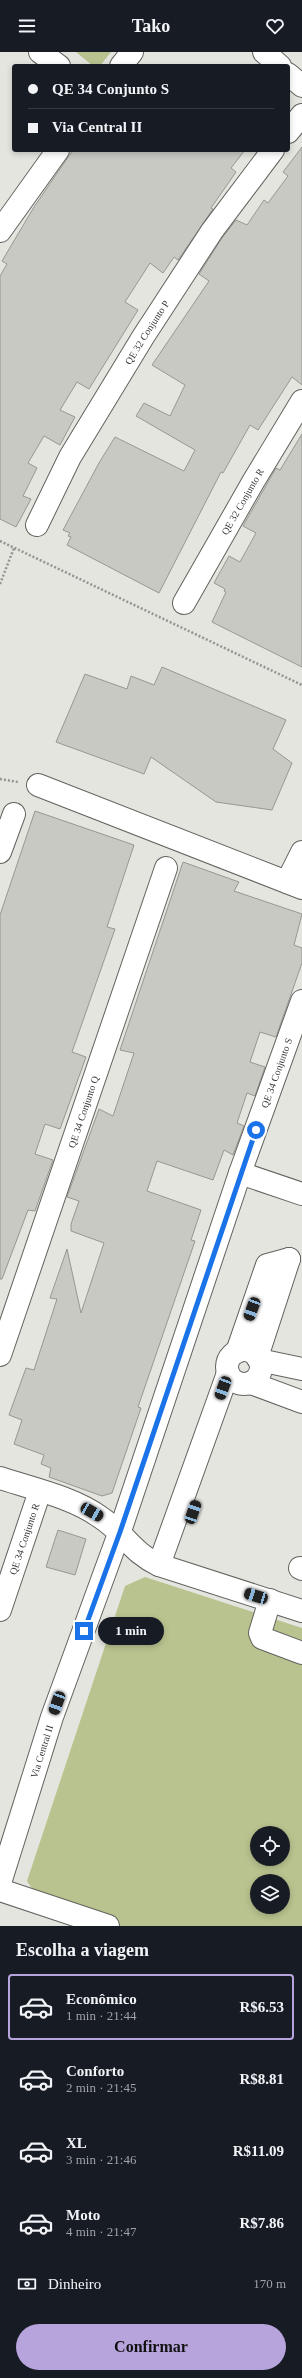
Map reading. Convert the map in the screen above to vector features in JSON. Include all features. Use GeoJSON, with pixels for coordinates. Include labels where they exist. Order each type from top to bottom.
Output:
{"type":"FeatureCollection","features":[{"type":"Feature","properties":{"kind":"street"},"geometry":{"type":"LineString","coordinates":[[40,52],[56,64]]}},
{"type":"Feature","properties":{"kind":"street"},"geometry":{"type":"LineString","coordinates":[[123,64],[132,52]]}},
{"type":"Feature","properties":{"kind":"street"},"geometry":{"type":"LineString","coordinates":[[264,52],[278,64]]}},
{"type":"Feature","properties":{"kind":"street"},"geometry":{"type":"LineString","coordinates":[[290,76],[302,86]]}},
{"type":"Feature","properties":{"kind":"street"},"geometry":{"type":"LineString","coordinates":[[290,130],[302,115]]}},
{"type":"Feature","properties":{"kind":"street"},"geometry":{"type":"LineString","coordinates":[[0,231],[57,152]]}},
{"type":"Feature","properties":{"kind":"street","name":"QE 32 Conjunto P"},"geometry":{"type":"LineString","coordinates":[[37,526],[70,458],[142,337],[212,231],[271,152]]}},
{"type":"Feature","properties":{"kind":"street","name":"QE 32 Conjunto R"},"geometry":{"type":"LineString","coordinates":[[184,603],[253,482],[302,401]]}},
{"type":"Feature","properties":{"kind":"street"},"geometry":{"type":"LineString","coordinates":[[38,785],[295,885],[302,852]]}},
{"type":"Feature","properties":{"kind":"street"},"geometry":{"type":"LineString","coordinates":[[0,852],[14,814]]}},
{"type":"Feature","properties":{"kind":"street","name":"QE 34 Conjunto Q"},"geometry":{"type":"LineString","coordinates":[[0,1355],[166,868]]}},
{"type":"Feature","properties":{"kind":"street","name":"QE 34 Conjunto S"},"geometry":{"type":"LineString","coordinates":[[120,1532],[240,1173],[302,1001]]}},
{"type":"Feature","properties":{"kind":"street"},"geometry":{"type":"LineString","coordinates":[[240,1173],[302,1194]]}},
{"type":"Feature","properties":{"kind":"street"},"geometry":{"type":"LineString","coordinates":[[239,1380],[260,1374],[258,1358],[289,1259],[267,1265],[236,1352],[229,1361],[239,1380],[302,1402]]}},
{"type":"Feature","properties":{"kind":"street"},"geometry":{"type":"LineString","coordinates":[[236,1352],[251,1352],[258,1358],[302,1369]]}},
{"type":"Feature","properties":{"kind":"street"},"geometry":{"type":"LineString","coordinates":[[166,1567],[239,1380]]}},
{"type":"Feature","properties":{"kind":"street"},"geometry":{"type":"LineString","coordinates":[[0,1478],[85,1507],[120,1532],[133,1549],[145,1558],[166,1567],[302,1611]]}},
{"type":"Feature","properties":{"kind":"street","name":"QE 34 Conjunto R"},"geometry":{"type":"LineString","coordinates":[[0,1610],[40,1491]]}},
{"type":"Feature","properties":{"kind":"street","name":"Via Central II"},"geometry":{"type":"LineString","coordinates":[[0,1883],[52,1717],[120,1532]]}},
{"type":"Feature","properties":{"kind":"street"},"geometry":{"type":"LineString","coordinates":[[270,1600],[260,1633],[262,1638],[302,1653]]}},
{"type":"Feature","properties":{"kind":"street"},"geometry":{"type":"LineString","coordinates":[[0,1890],[108,1926]]}},
{"type":"Feature","properties":{"kind":"path"},"geometry":{"type":"LineString","coordinates":[[0,541],[302,685]]}},
{"type":"Feature","properties":{"kind":"path"},"geometry":{"type":"LineString","coordinates":[[0,584],[14,548]]}},
{"type":"Feature","properties":{"kind":"green space"},"geometry":{"type":"Polygon","coordinates":[[[76,52],[111,52],[102,64],[91,64],[76,52]]]}},
{"type":"Feature","properties":{"kind":"green space"},"geometry":{"type":"Polygon","coordinates":[[[145,1577],[302,1628],[302,1926],[108,1926],[37,1896],[27,1881],[125,1586],[145,1577]]]}},
{"type":"Feature","properties":{"kind":"building"},"geometry":{"type":"Polygon","coordinates":[[[302,147],[302,385],[292,377],[258,430],[250,425],[223,473],[221,472],[159,593],[67,545],[71,537],[68,536],[70,533],[63,530],[99,463],[115,437],[184,471],[195,450],[136,416],[144,403],[170,416],[185,385],[152,365],[209,281],[199,274],[222,238],[236,220],[247,225],[264,200],[268,203],[288,176],[283,172],[302,147]]]}},
{"type":"Feature","properties":{"kind":"building"},"geometry":{"type":"Polygon","coordinates":[[[72,152],[243,152],[231,168],[236,172],[178,260],[174,257],[163,273],[150,263],[125,302],[138,310],[89,389],[77,382],[60,410],[75,417],[60,445],[44,436],[28,463],[37,468],[23,496],[31,499],[16,527],[0,519],[0,276],[7,264],[2,261],[34,207],[72,152]]]}},
{"type":"Feature","properties":{"kind":"building"},"geometry":{"type":"Polygon","coordinates":[[[302,434],[302,667],[212,622],[226,592],[224,591],[225,589],[214,583],[229,556],[240,562],[256,533],[243,526],[276,468],[280,470],[302,434]]]}},
{"type":"Feature","properties":{"kind":"building"},"geometry":{"type":"Polygon","coordinates":[[[162,667],[286,720],[273,749],[292,763],[272,810],[216,802],[151,757],[144,774],[56,742],[85,674],[127,689],[131,676],[154,685],[162,667]]]}},
{"type":"Feature","properties":{"kind":"building"},"geometry":{"type":"Polygon","coordinates":[[[35,811],[134,845],[107,927],[115,929],[72,1052],[86,1057],[60,1129],[45,1124],[35,1154],[53,1160],[35,1211],[28,1210],[2,1279],[0,1279],[0,915],[35,811]]]}},
{"type":"Feature","properties":{"kind":"building"},"geometry":{"type":"Polygon","coordinates":[[[183,862],[239,882],[234,891],[302,914],[294,945],[302,948],[302,963],[276,1037],[260,1032],[250,1062],[265,1067],[255,1096],[247,1093],[237,1123],[244,1126],[233,1155],[224,1150],[213,1180],[157,1161],[147,1191],[201,1210],[191,1240],[195,1241],[138,1407],[141,1408],[112,1493],[102,1496],[49,1477],[51,1468],[41,1464],[44,1455],[14,1444],[22,1420],[9,1415],[26,1368],[34,1370],[57,1299],[50,1298],[67,1249],[81,1313],[104,1243],[71,1231],[71,1224],[79,1201],[67,1197],[99,1109],[113,1116],[134,1053],[120,1050],[183,862]]]}},
{"type":"Feature","properties":{"kind":"building"},"geometry":{"type":"Polygon","coordinates":[[[58,1530],[86,1539],[75,1575],[46,1567],[58,1530]]]}},
{"type":"Feature","properties":{"kind":"route"},"geometry":{"type":"LineString","coordinates":[[84,1631],[120,1532],[210,1269],[240,1173],[256,1130]]}}]}
